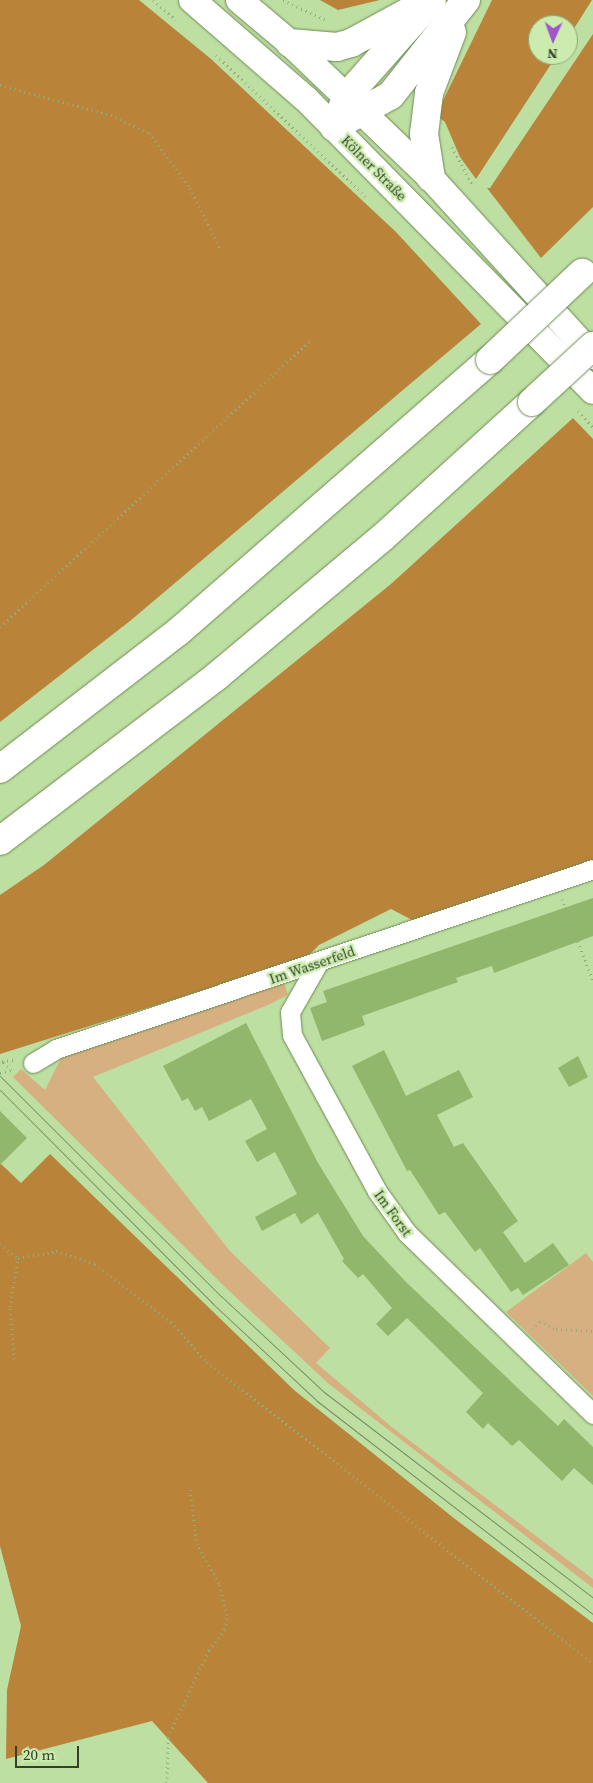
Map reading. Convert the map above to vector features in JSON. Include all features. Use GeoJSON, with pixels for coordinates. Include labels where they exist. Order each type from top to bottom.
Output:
{"type":"FeatureCollection","features":[{"type":"Feature","properties":{"kind":"highway"},"geometry":{"type":"LineString","coordinates":[[334,127],[355,105],[430,0]]}},
{"type":"Feature","properties":{"kind":"highway"},"geometry":{"type":"LineString","coordinates":[[290,43],[337,46],[351,43],[430,0]]}},
{"type":"Feature","properties":{"kind":"highway"},"geometry":{"type":"LineString","coordinates":[[355,105],[391,95],[464,4]]}},
{"type":"Feature","properties":{"kind":"highway"},"geometry":{"type":"LineString","coordinates":[[431,178],[424,134],[429,92],[464,4]]}},
{"type":"Feature","properties":{"kind":"highway"},"geometry":{"type":"LineString","coordinates":[[0,769],[178,632],[490,360],[588,268]]}},
{"type":"Feature","properties":{"kind":"highway"},"geometry":{"type":"LineString","coordinates":[[0,841],[218,676],[382,538],[593,346]]}},
{"type":"Feature","properties":{"kind":"main road","name":"Kölner Straße"},"geometry":{"type":"LineString","coordinates":[[192,0],[334,127],[548,344],[583,399]]}},
{"type":"Feature","properties":{"kind":"main road"},"geometry":{"type":"LineString","coordinates":[[239,0],[290,43],[431,178],[593,356]]}},
{"type":"Feature","properties":{"kind":"street","name":"Im Wasserfeld"},"geometry":{"type":"LineString","coordinates":[[33,1063],[56,1049],[318,963],[556,880],[593,869]]}},
{"type":"Feature","properties":{"kind":"street","name":"Im Forst"},"geometry":{"type":"LineString","coordinates":[[318,963],[290,1012],[292,1035],[377,1191],[407,1233],[593,1414]]}},
{"type":"Feature","properties":{"kind":"path"},"geometry":{"type":"LineString","coordinates":[[154,0],[183,26]]}},
{"type":"Feature","properties":{"kind":"path"},"geometry":{"type":"LineString","coordinates":[[213,52],[370,201]]}},
{"type":"Feature","properties":{"kind":"path"},"geometry":{"type":"LineString","coordinates":[[0,85],[111,115],[149,133],[190,188],[220,248]]}},
{"type":"Feature","properties":{"kind":"path"},"geometry":{"type":"LineString","coordinates":[[0,627],[311,340]]}},
{"type":"Feature","properties":{"kind":"path"},"geometry":{"type":"LineString","coordinates":[[583,399],[593,427]]}},
{"type":"Feature","properties":{"kind":"path"},"geometry":{"type":"LineString","coordinates":[[556,880],[593,981]]}},
{"type":"Feature","properties":{"kind":"path"},"geometry":{"type":"LineString","coordinates":[[0,1244],[18,1258],[56,1251],[71,1254],[96,1264],[128,1286],[171,1322],[207,1362],[593,1664]]}},
{"type":"Feature","properties":{"kind":"path"},"geometry":{"type":"LineString","coordinates":[[14,1359],[10,1307],[18,1258]]}},
{"type":"Feature","properties":{"kind":"path"},"geometry":{"type":"LineString","coordinates":[[515,1338],[540,1321],[556,1329],[593,1331]]}},
{"type":"Feature","properties":{"kind":"path"},"geometry":{"type":"LineString","coordinates":[[167,1783],[168,1737],[209,1650],[226,1629],[227,1615],[219,1583],[197,1545],[190,1488]]}},
{"type":"Feature","properties":{"kind":"shaded area"},"geometry":{"type":"Polygon","coordinates":[[[0,0],[139,0],[211,59],[396,232],[481,324],[130,621],[0,722],[0,0]]]}},
{"type":"Feature","properties":{"kind":"shaded area"},"geometry":{"type":"Polygon","coordinates":[[[320,0],[380,0],[338,10],[320,0]]]}},
{"type":"Feature","properties":{"kind":"shaded area"},"geometry":{"type":"Polygon","coordinates":[[[492,0],[592,0],[578,22],[578,15],[528,15],[528,65],[550,65],[476,179],[460,157],[445,122],[436,115],[492,0]]]}},
{"type":"Feature","properties":{"kind":"shaded area"},"geometry":{"type":"Polygon","coordinates":[[[593,34],[593,207],[541,258],[487,188],[490,188],[572,65],[578,65],[578,56],[593,34]]]}},
{"type":"Feature","properties":{"kind":"shaded area"},"geometry":{"type":"Polygon","coordinates":[[[573,418],[593,439],[593,860],[414,921],[391,909],[319,945],[306,958],[0,1054],[0,895],[44,865],[391,584],[573,418]]]}},
{"type":"Feature","properties":{"kind":"shaded area"},"geometry":{"type":"Polygon","coordinates":[[[284,983],[288,995],[268,1005],[93,1077],[229,1250],[330,1348],[316,1363],[393,1428],[593,1579],[593,1588],[329,1384],[227,1289],[13,1077],[21,1069],[45,1090],[61,1058],[284,983]]]}},
{"type":"Feature","properties":{"kind":"shaded area"},"geometry":{"type":"Polygon","coordinates":[[[50,1154],[294,1390],[455,1519],[593,1623],[593,1783],[208,1783],[152,1721],[6,1759],[7,1690],[21,1626],[0,1546],[0,1163],[21,1183],[50,1154]]]}},
{"type":"Feature","properties":{"kind":"shaded area"},"geometry":{"type":"Polygon","coordinates":[[[586,1253],[593,1262],[593,1396],[506,1312],[586,1253]]]}},
{"type":"Feature","properties":{"kind":"building"},"geometry":{"type":"Polygon","coordinates":[[[593,898],[593,936],[494,973],[492,966],[456,978],[458,982],[362,1016],[365,1025],[322,1041],[310,1008],[327,1002],[323,991],[593,898]]]}},
{"type":"Feature","properties":{"kind":"building"},"geometry":{"type":"Polygon","coordinates":[[[246,1023],[318,1163],[363,1236],[406,1282],[558,1426],[564,1419],[593,1447],[593,1485],[574,1468],[562,1481],[519,1440],[512,1446],[488,1423],[483,1429],[466,1412],[483,1393],[407,1318],[388,1336],[376,1324],[392,1308],[363,1274],[358,1278],[342,1261],[344,1259],[318,1213],[301,1224],[295,1213],[262,1231],[255,1217],[297,1194],[275,1152],[257,1162],[245,1141],[267,1129],[251,1099],[209,1121],[202,1107],[195,1111],[188,1098],[182,1101],[163,1066],[246,1023]]]}},
{"type":"Feature","properties":{"kind":"building"},"geometry":{"type":"Polygon","coordinates":[[[384,1050],[406,1096],[459,1070],[473,1097],[437,1115],[454,1147],[463,1143],[518,1221],[503,1232],[525,1263],[553,1243],[569,1265],[523,1295],[518,1288],[511,1292],[480,1248],[475,1252],[445,1212],[439,1215],[410,1170],[407,1171],[352,1066],[384,1050]]]}},
{"type":"Feature","properties":{"kind":"building"},"geometry":{"type":"Polygon","coordinates":[[[578,1056],[588,1077],[569,1087],[558,1068],[578,1056]]]}},
{"type":"Feature","properties":{"kind":"building"},"geometry":{"type":"Polygon","coordinates":[[[0,1111],[27,1138],[0,1165],[0,1111]]]}},
{"type":"Feature","properties":{"kind":"tram line"},"geometry":{"type":"LineString","coordinates":[[0,1076],[221,1296],[324,1392],[593,1598]]}},
{"type":"Feature","properties":{"kind":"tram line"},"geometry":{"type":"LineString","coordinates":[[0,1090],[212,1303],[317,1401],[593,1614]]}}]}
